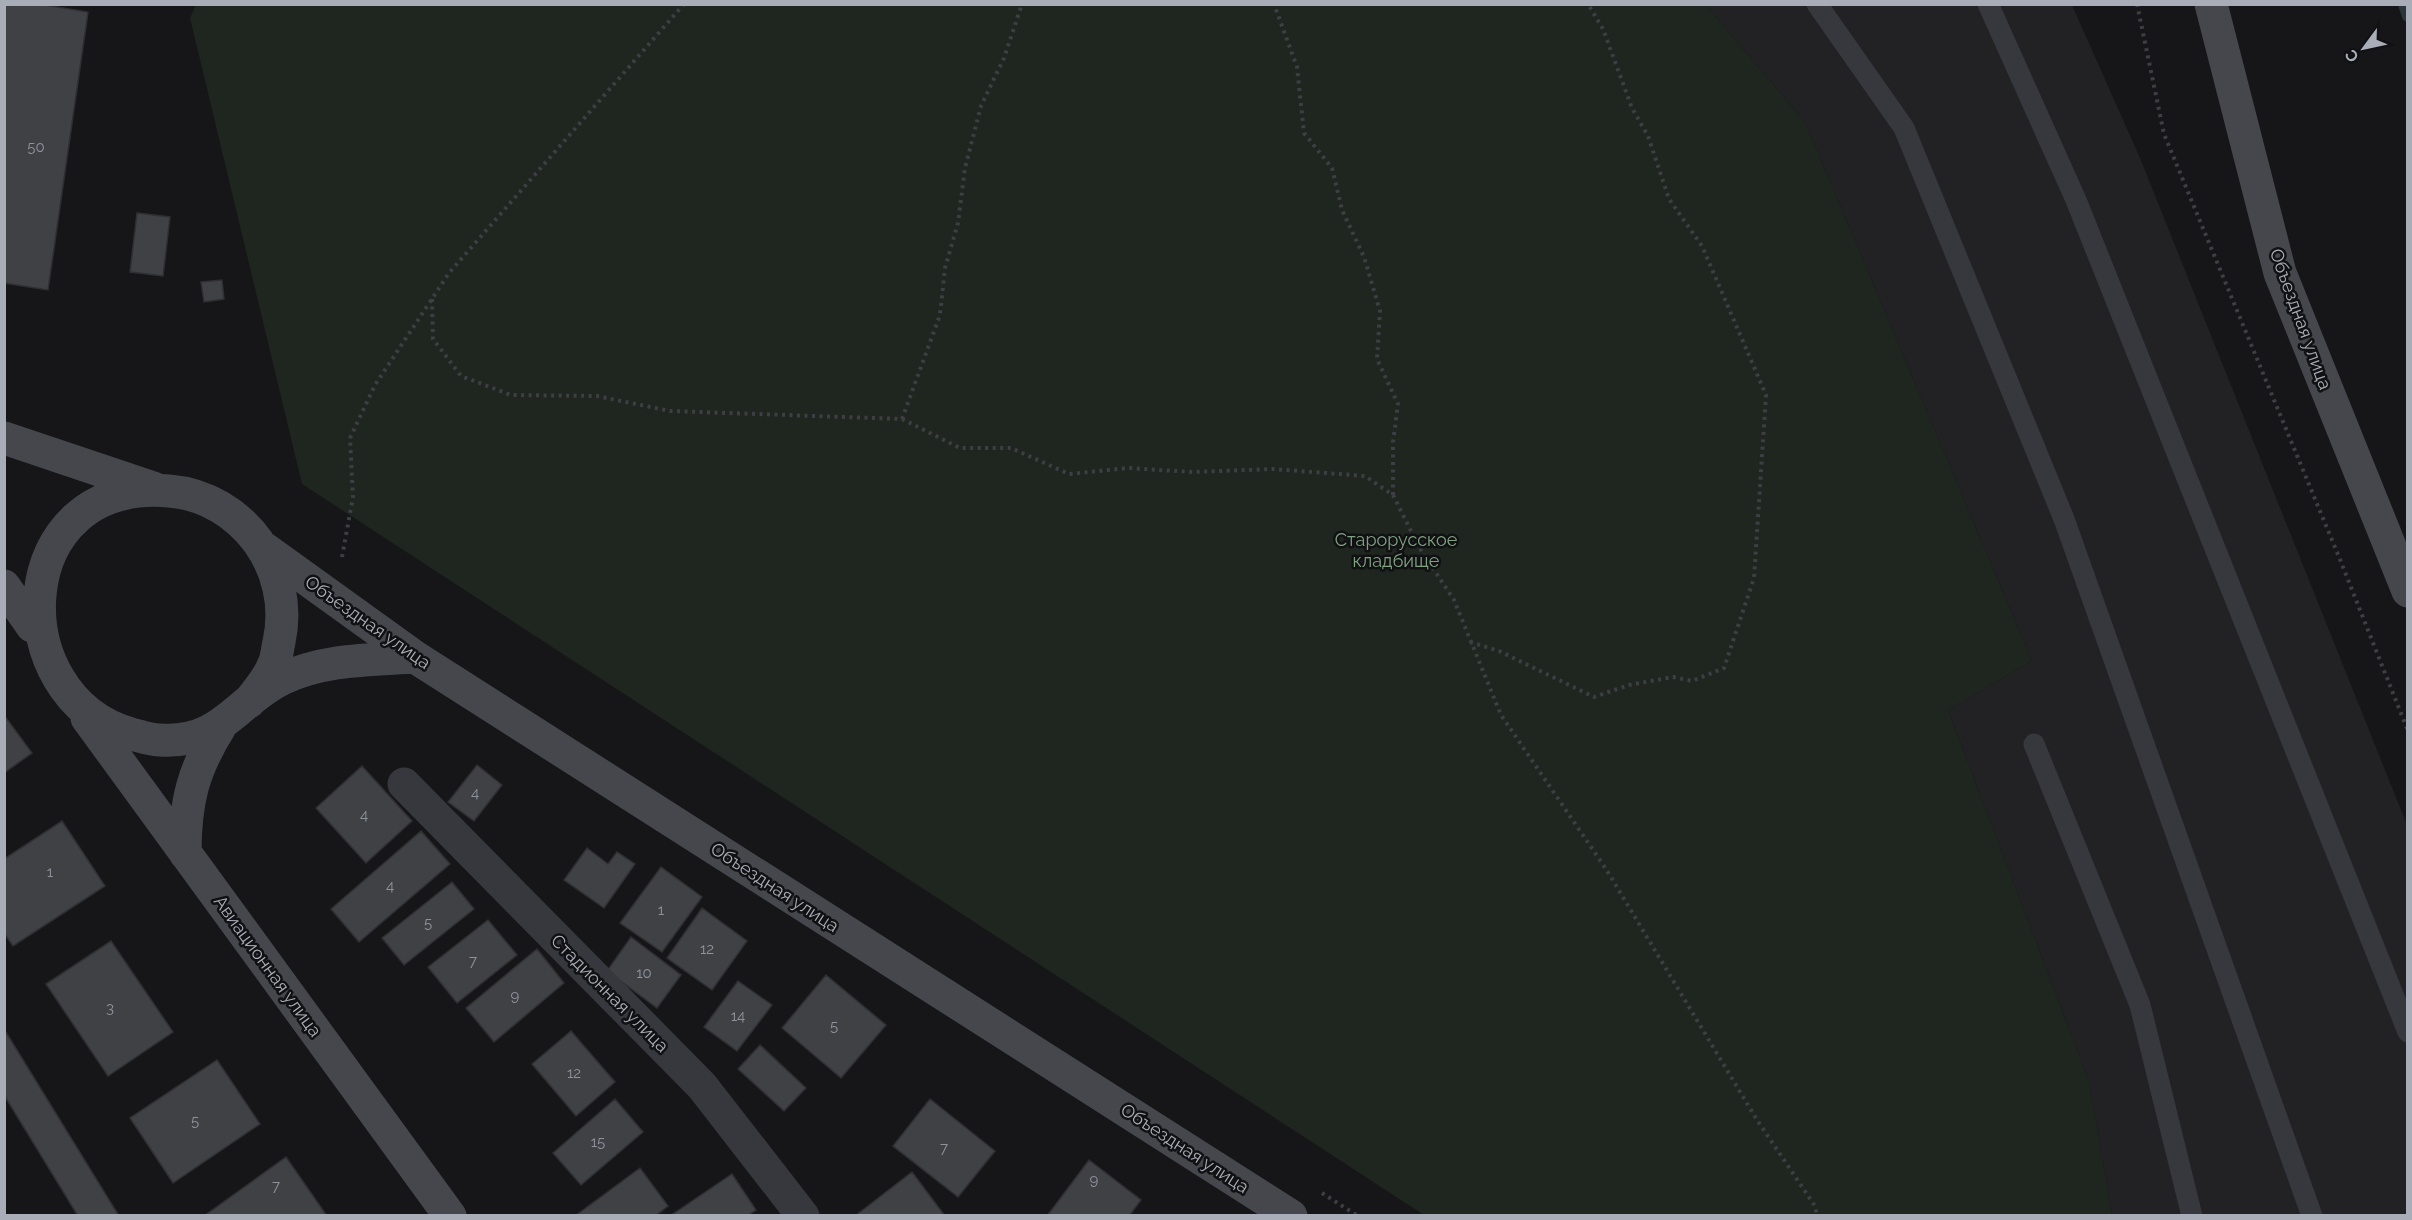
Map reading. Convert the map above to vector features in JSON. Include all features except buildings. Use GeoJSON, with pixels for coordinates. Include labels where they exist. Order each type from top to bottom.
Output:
{"type":"FeatureCollection","features":[{"type":"Feature","properties":{"kind":"main road","name":"Объездная улица"},"geometry":{"type":"LineString","coordinates":[[2211,4],[2280,273],[2408,591]]}},
{"type":"Feature","properties":{"kind":"main road"},"geometry":{"type":"LineString","coordinates":[[4,438],[157,490]]}},
{"type":"Feature","properties":{"kind":"main road"},"geometry":{"type":"LineString","coordinates":[[32,626],[34,581],[46,550],[67,523],[96,504],[126,492],[157,490],[186,492],[209,499],[235,517],[265,549],[283,604],[281,633],[274,666],[249,702]]}},
{"type":"Feature","properties":{"kind":"main road","name":"Объездная улица"},"geometry":{"type":"LineString","coordinates":[[265,549],[415,657],[1291,1215]]}},
{"type":"Feature","properties":{"kind":"main road"},"geometry":{"type":"LineString","coordinates":[[4,586],[32,626],[44,661],[58,688],[86,716],[117,730],[158,740],[191,739],[220,727]]}},
{"type":"Feature","properties":{"kind":"main road"},"geometry":{"type":"LineString","coordinates":[[185,853],[188,795],[205,751],[220,727],[249,702],[279,681],[312,667],[350,661],[415,657]]}},
{"type":"Feature","properties":{"kind":"main road","name":"Авиационная улица"},"geometry":{"type":"LineString","coordinates":[[86,716],[450,1215]]}},
{"type":"Feature","properties":{"kind":"street","name":"Стадионная улица"},"geometry":{"type":"LineString","coordinates":[[404,784],[702,1086],[803,1215]]}},
{"type":"Feature","properties":{"kind":"lane"},"geometry":{"type":"LineString","coordinates":[[1988,4],[2076,200],[2408,1032]]}},
{"type":"Feature","properties":{"kind":"lane"},"geometry":{"type":"LineString","coordinates":[[1825,7],[1904,128],[2059,508],[2312,1215]]}},
{"type":"Feature","properties":{"kind":"lane"},"geometry":{"type":"LineString","coordinates":[[2034,744],[2140,1005],[2192,1215]]}},
{"type":"Feature","properties":{"kind":"path"},"geometry":{"type":"LineString","coordinates":[[340,567],[353,497],[350,438],[375,385],[449,273],[684,4]]}},
{"type":"Feature","properties":{"kind":"path"},"geometry":{"type":"LineString","coordinates":[[902,419],[940,315],[945,268],[958,223],[965,168],[981,106],[1004,58],[1022,4]]}},
{"type":"Feature","properties":{"kind":"path"},"geometry":{"type":"LineString","coordinates":[[1274,4],[1297,66],[1304,133],[1332,168],[1342,210],[1364,257],[1380,311],[1377,359],[1398,404],[1393,442],[1393,495],[1419,547],[1454,600],[1501,715],[1606,869],[1757,1120],[1815,1206],[1817,1215]]}},
{"type":"Feature","properties":{"kind":"path"},"geometry":{"type":"LineString","coordinates":[[1470,642],[1499,651],[1594,697],[1629,685],[1673,677],[1692,681],[1724,668],[1754,578],[1766,395],[1702,246],[1669,199],[1648,136],[1632,108],[1603,29],[1588,4]]}},
{"type":"Feature","properties":{"kind":"path"},"geometry":{"type":"LineString","coordinates":[[2138,4],[2164,134],[2339,557],[2408,731]]}},
{"type":"Feature","properties":{"kind":"path"},"geometry":{"type":"LineString","coordinates":[[432,299],[432,339],[461,376],[511,395],[597,396],[670,411],[902,419],[960,448],[1011,448],[1070,474],[1128,468],[1192,472],[1273,469],[1365,476],[1393,495]]}},
{"type":"Feature","properties":{"kind":"shaded area"},"geometry":{"type":"Polygon","coordinates":[[[1706,5],[2072,5],[2140,158],[2407,825],[2407,1215],[2112,1215],[2089,1081],[1948,710],[2032,661],[1805,122],[1706,5]]]}},
{"type":"Feature","properties":{"kind":"green space","name":"Старорусское кладбище"},"geometry":{"type":"Polygon","coordinates":[[[196,5],[1706,5],[1805,122],[2032,661],[1948,710],[2089,1081],[2112,1215],[1424,1215],[302,484],[190,18],[196,5]]]}},
{"type":"Feature","properties":{"kind":"waterway"},"geometry":{"type":"LineString","coordinates":[[2404,4],[2408,16]]}}]}
